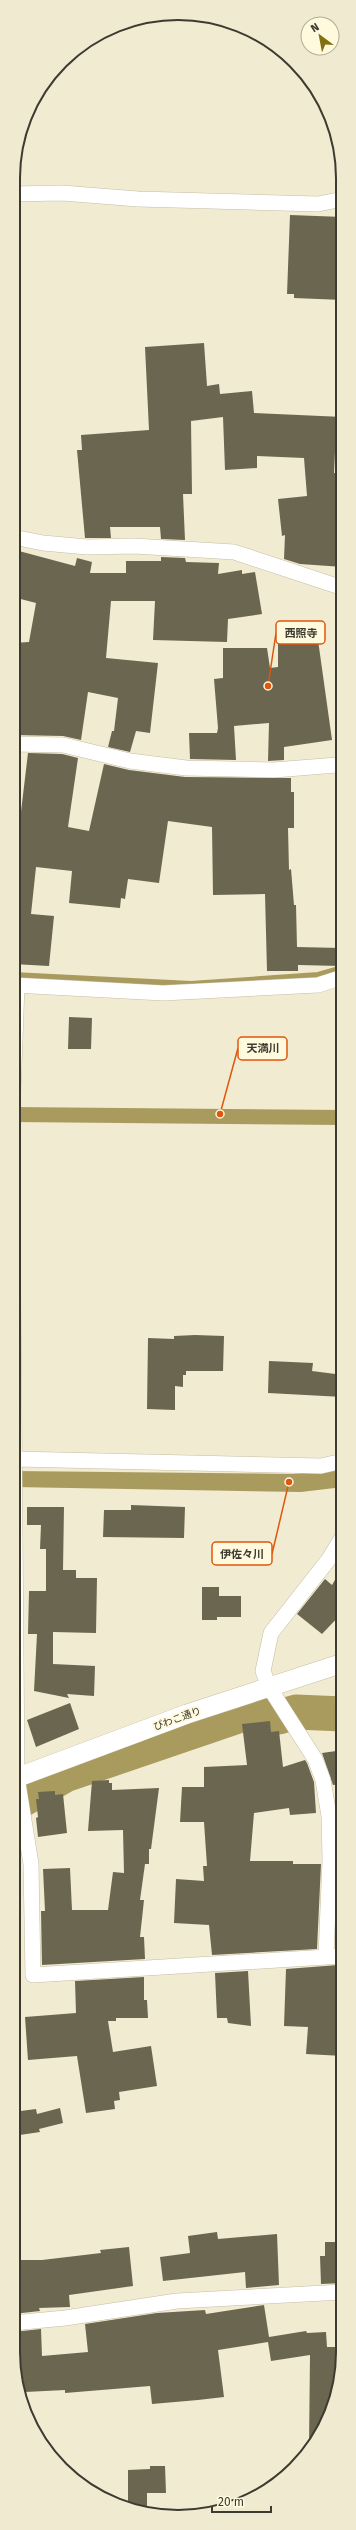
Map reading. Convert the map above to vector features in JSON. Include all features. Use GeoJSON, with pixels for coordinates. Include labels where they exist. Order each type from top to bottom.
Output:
{"type":"FeatureCollection","features":[{"type":"Feature","properties":{"kind":"street"},"geometry":{"type":"LineString","coordinates":[[20,194],[62,193],[138,199],[318,204],[336,200]]}},
{"type":"Feature","properties":{"kind":"street"},"geometry":{"type":"LineString","coordinates":[[20,538],[43,543],[87,547],[134,546],[234,552],[336,586]]}},
{"type":"Feature","properties":{"kind":"street"},"geometry":{"type":"LineString","coordinates":[[20,744],[63,745],[130,761],[186,768],[274,770],[336,765]]}},
{"type":"Feature","properties":{"kind":"street"},"geometry":{"type":"LineString","coordinates":[[20,985],[163,993],[318,985],[336,979]]}},
{"type":"Feature","properties":{"kind":"street"},"geometry":{"type":"LineString","coordinates":[[20,1461],[321,1466],[336,1463]]}},
{"type":"Feature","properties":{"kind":"street"},"geometry":{"type":"LineString","coordinates":[[326,1956],[329,1831],[323,1780],[315,1760],[269,1687],[264,1671],[271,1634],[329,1559],[336,1548]]}},
{"type":"Feature","properties":{"kind":"street","name":"びわこ通り"},"geometry":{"type":"LineString","coordinates":[[20,1776],[186,1714],[336,1665]]}},
{"type":"Feature","properties":{"kind":"street"},"geometry":{"type":"LineString","coordinates":[[20,1805],[31,1864],[33,1975],[336,1956]]}},
{"type":"Feature","properties":{"kind":"street"},"geometry":{"type":"LineString","coordinates":[[20,2322],[65,2318],[177,2301],[336,2292]]}},
{"type":"Feature","properties":{"kind":"shaded area"},"geometry":{"type":"Polygon","coordinates":[[[20,1107],[336,1110],[336,1125],[20,1122],[20,1107]]]}},
{"type":"Feature","properties":{"kind":"shaded area"},"geometry":{"type":"Polygon","coordinates":[[[336,1470],[336,1488],[301,1492],[20,1487],[20,1471],[293,1474],[336,1470]]]}},
{"type":"Feature","properties":{"kind":"building"},"geometry":{"type":"Polygon","coordinates":[[[290,215],[336,217],[336,300],[294,298],[294,294],[287,294],[290,215]]]}},
{"type":"Feature","properties":{"kind":"building"},"geometry":{"type":"Polygon","coordinates":[[[204,343],[207,386],[219,384],[220,394],[252,391],[254,413],[336,417],[334,473],[336,473],[336,567],[300,564],[284,559],[285,535],[282,536],[278,499],[307,496],[304,458],[257,456],[257,468],[225,470],[223,417],[191,421],[192,494],[183,494],[185,540],[161,539],[160,527],[110,527],[111,538],[85,538],[77,450],[82,450],[81,435],[149,430],[145,347],[204,343]]]}},
{"type":"Feature","properties":{"kind":"building"},"geometry":{"type":"Polygon","coordinates":[[[20,551],[75,566],[77,558],[92,562],[90,573],[126,573],[126,561],[161,561],[161,557],[185,558],[186,562],[219,563],[218,574],[242,570],[242,574],[255,572],[262,614],[228,619],[227,642],[153,640],[155,601],[111,601],[106,658],[158,663],[150,733],[136,731],[130,752],[108,747],[112,731],[114,731],[118,698],[88,692],[81,740],[63,736],[20,735],[20,643],[29,642],[36,603],[20,599],[20,551]]]}},
{"type":"Feature","properties":{"kind":"building"},"geometry":{"type":"Polygon","coordinates":[[[318,640],[332,740],[284,747],[284,760],[268,761],[269,723],[234,726],[236,760],[190,759],[189,733],[217,733],[218,728],[214,679],[223,678],[223,648],[267,648],[270,668],[278,667],[278,642],[318,640]]]}},
{"type":"Feature","properties":{"kind":"building"},"geometry":{"type":"Polygon","coordinates":[[[28,753],[62,754],[78,758],[68,827],[89,831],[104,764],[129,770],[185,777],[291,778],[291,792],[294,792],[294,828],[288,828],[289,870],[291,869],[294,905],[296,905],[297,947],[336,948],[336,966],[298,965],[298,971],[267,971],[265,894],[213,895],[212,827],[168,821],[159,883],[128,879],[125,899],[121,898],[120,908],[69,903],[72,871],[36,867],[31,914],[54,916],[49,966],[20,964],[20,820],[28,753]]]}},
{"type":"Feature","properties":{"kind":"building"},"geometry":{"type":"Polygon","coordinates":[[[69,1017],[92,1018],[91,1049],[68,1049],[69,1017]]]}},
{"type":"Feature","properties":{"kind":"building"},"geometry":{"type":"Polygon","coordinates":[[[174,1336],[224,1336],[223,1371],[186,1371],[186,1375],[183,1375],[183,1387],[175,1386],[175,1410],[147,1409],[148,1338],[174,1339],[174,1336]]]}},
{"type":"Feature","properties":{"kind":"building"},"geometry":{"type":"Polygon","coordinates":[[[269,1361],[313,1363],[312,1371],[336,1374],[336,1397],[268,1393],[269,1361]]]}},
{"type":"Feature","properties":{"kind":"building"},"geometry":{"type":"Polygon","coordinates":[[[131,1505],[185,1507],[184,1538],[103,1537],[104,1510],[131,1510],[131,1505]]]}},
{"type":"Feature","properties":{"kind":"building"},"geometry":{"type":"Polygon","coordinates":[[[27,1507],[64,1507],[63,1570],[76,1570],[76,1578],[97,1578],[96,1633],[53,1632],[53,1664],[95,1666],[94,1696],[67,1694],[69,1698],[34,1691],[37,1634],[28,1634],[29,1591],[46,1591],[46,1549],[40,1549],[41,1525],[27,1525],[27,1507]]]}},
{"type":"Feature","properties":{"kind":"building"},"geometry":{"type":"Polygon","coordinates":[[[336,1578],[336,1619],[322,1634],[297,1614],[325,1579],[332,1585],[336,1578]]]}},
{"type":"Feature","properties":{"kind":"building"},"geometry":{"type":"Polygon","coordinates":[[[202,1587],[219,1587],[219,1596],[241,1596],[241,1617],[217,1617],[217,1620],[202,1620],[202,1587]]]}},
{"type":"Feature","properties":{"kind":"building"},"geometry":{"type":"Polygon","coordinates":[[[70,1703],[79,1729],[36,1747],[27,1720],[70,1703]]]}},
{"type":"Feature","properties":{"kind":"building"},"geometry":{"type":"Polygon","coordinates":[[[270,1721],[271,1732],[279,1731],[283,1767],[305,1760],[307,1763],[314,1782],[316,1813],[290,1815],[289,1808],[254,1813],[250,1861],[293,1861],[293,1864],[321,1864],[317,1949],[212,1955],[209,1925],[174,1923],[176,1879],[204,1881],[203,1866],[207,1866],[204,1822],[180,1822],[182,1787],[204,1787],[204,1767],[247,1765],[242,1724],[270,1721]]]}},
{"type":"Feature","properties":{"kind":"building"},"geometry":{"type":"Polygon","coordinates":[[[336,1751],[336,1785],[333,1785],[322,1753],[336,1751]]]}},
{"type":"Feature","properties":{"kind":"building"},"geometry":{"type":"Polygon","coordinates":[[[109,1780],[109,1783],[112,1783],[112,1790],[159,1788],[151,1849],[149,1849],[149,1864],[145,1864],[140,1900],[144,1900],[140,1937],[144,1937],[145,1959],[42,1965],[41,1911],[45,1911],[43,1869],[70,1868],[72,1910],[108,1910],[113,1872],[124,1873],[123,1830],[88,1831],[92,1781],[109,1780]]]}},
{"type":"Feature","properties":{"kind":"building"},"geometry":{"type":"Polygon","coordinates":[[[55,1791],[55,1795],[63,1794],[67,1833],[38,1837],[36,1799],[39,1799],[38,1792],[55,1791]]]}},
{"type":"Feature","properties":{"kind":"building"},"geometry":{"type":"Polygon","coordinates":[[[336,1965],[336,2056],[306,2054],[308,2027],[284,2026],[286,1969],[336,1965]]]}},
{"type":"Feature","properties":{"kind":"building"},"geometry":{"type":"Polygon","coordinates":[[[248,1971],[251,2026],[228,2023],[227,2018],[217,2018],[215,1973],[248,1971]]]}},
{"type":"Feature","properties":{"kind":"building"},"geometry":{"type":"Polygon","coordinates":[[[144,1977],[144,2000],[147,2000],[148,2018],[116,2018],[116,2021],[108,2021],[113,2052],[151,2046],[157,2086],[119,2092],[120,2100],[114,2101],[115,2109],[86,2113],[77,2056],[28,2060],[25,2017],[76,2013],[75,1981],[144,1977]]]}},
{"type":"Feature","properties":{"kind":"building"},"geometry":{"type":"Polygon","coordinates":[[[60,2108],[63,2123],[39,2129],[40,2132],[20,2135],[20,2111],[36,2109],[37,2114],[60,2108]]]}},
{"type":"Feature","properties":{"kind":"building"},"geometry":{"type":"Polygon","coordinates":[[[217,2232],[218,2239],[277,2234],[279,2285],[246,2288],[245,2272],[163,2281],[160,2257],[190,2253],[188,2236],[217,2232]]]}},
{"type":"Feature","properties":{"kind":"building"},"geometry":{"type":"Polygon","coordinates":[[[325,2242],[336,2242],[336,2283],[321,2284],[320,2256],[325,2256],[325,2242]]]}},
{"type":"Feature","properties":{"kind":"building"},"geometry":{"type":"Polygon","coordinates":[[[129,2247],[133,2286],[69,2295],[70,2307],[39,2308],[40,2311],[20,2313],[20,2260],[42,2260],[101,2253],[100,2250],[129,2247]]]}},
{"type":"Feature","properties":{"kind":"building"},"geometry":{"type":"Polygon","coordinates":[[[264,2305],[269,2337],[306,2331],[307,2333],[326,2332],[327,2347],[336,2347],[335,2373],[328,2403],[320,2422],[309,2440],[310,2355],[271,2361],[268,2342],[218,2350],[224,2397],[152,2404],[150,2386],[65,2393],[65,2390],[25,2392],[20,2362],[20,2331],[41,2329],[42,2356],[88,2352],[85,2324],[157,2313],[205,2310],[206,2314],[264,2305]]]}},
{"type":"Feature","properties":{"kind":"building"},"geometry":{"type":"Polygon","coordinates":[[[150,2466],[165,2466],[166,2493],[147,2493],[147,2507],[128,2502],[128,2470],[150,2469],[150,2466]]]}},
{"type":"Feature","properties":{"kind":"waterway"},"geometry":{"type":"LineString","coordinates":[[20,975],[191,984],[318,975],[336,970]]}},
{"type":"Feature","properties":{"kind":"waterway"},"geometry":{"type":"LineString","coordinates":[[20,1801],[65,1775],[244,1714],[279,1717],[296,1712],[336,1714]]}},
{"type":"Feature","properties":{"kind":"place","name":"西照寺"},"geometry":{"type":"Point","coordinates":[268,686]}},
{"type":"Feature","properties":{"kind":"place","name":"天満川"},"geometry":{"type":"Point","coordinates":[220,1114]}},
{"type":"Feature","properties":{"kind":"place","name":"伊佐々川"},"geometry":{"type":"Point","coordinates":[289,1482]}}]}
